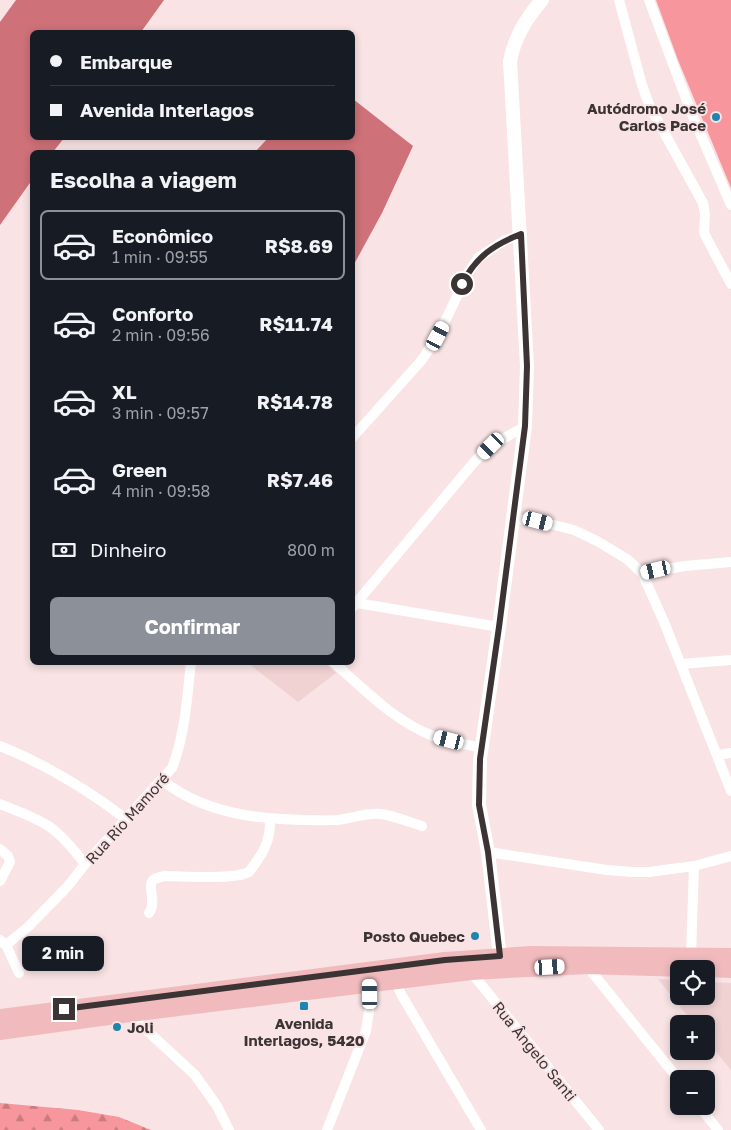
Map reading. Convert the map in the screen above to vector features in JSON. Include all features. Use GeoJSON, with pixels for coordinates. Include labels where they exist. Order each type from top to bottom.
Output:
{"type":"FeatureCollection","features":[{"type":"Feature","properties":{"kind":"main road"},"geometry":{"type":"LineString","coordinates":[[0,1032],[471,972],[532,954],[670,961]]}},
{"type":"Feature","properties":{"kind":"main road"},"geometry":{"type":"LineString","coordinates":[[702,960],[731,956]]}},
{"type":"Feature","properties":{"kind":"main road"},"geometry":{"type":"LineString","coordinates":[[0,1017],[445,960],[587,966],[670,963]]}},
{"type":"Feature","properties":{"kind":"main road"},"geometry":{"type":"LineString","coordinates":[[715,970],[731,970]]}},
{"type":"Feature","properties":{"kind":"street"},"geometry":{"type":"LineString","coordinates":[[501,963],[488,852],[479,805],[481,748],[525,426],[527,366],[510,61],[520,34],[542,0]]}},
{"type":"Feature","properties":{"kind":"street"},"geometry":{"type":"LineString","coordinates":[[619,0],[642,85],[650,107],[702,202],[705,214],[704,233],[731,284]]}},
{"type":"Feature","properties":{"kind":"street"},"geometry":{"type":"LineString","coordinates":[[649,0],[691,112],[731,205]]}},
{"type":"Feature","properties":{"kind":"street"},"geometry":{"type":"LineString","coordinates":[[355,435],[421,361],[438,336],[468,272],[478,258],[505,240],[521,234]]}},
{"type":"Feature","properties":{"kind":"street"},"geometry":{"type":"LineString","coordinates":[[499,627],[355,606],[475,461],[491,446],[525,426]]}},
{"type":"Feature","properties":{"kind":"street"},"geometry":{"type":"LineString","coordinates":[[512,519],[538,521],[574,530],[605,545],[627,559],[642,573],[681,664],[731,791]]}},
{"type":"Feature","properties":{"kind":"street"},"geometry":{"type":"LineString","coordinates":[[642,573],[685,566],[731,562]]}},
{"type":"Feature","properties":{"kind":"street"},"geometry":{"type":"LineString","coordinates":[[681,664],[731,660]]}},
{"type":"Feature","properties":{"kind":"street","name":"Rua Rio Mamoré"},"geometry":{"type":"LineString","coordinates":[[3,942],[29,926],[68,886],[172,768],[182,733],[192,665]]}},
{"type":"Feature","properties":{"kind":"street"},"geometry":{"type":"LineString","coordinates":[[336,665],[397,717],[412,726],[433,736],[481,748]]}},
{"type":"Feature","properties":{"kind":"street"},"geometry":{"type":"LineString","coordinates":[[0,746],[50,769],[108,805],[126,819]]}},
{"type":"Feature","properties":{"kind":"street"},"geometry":{"type":"LineString","coordinates":[[717,755],[731,753]]}},
{"type":"Feature","properties":{"kind":"street"},"geometry":{"type":"LineString","coordinates":[[162,780],[180,794],[197,802],[270,819],[339,820],[380,814],[422,826]]}},
{"type":"Feature","properties":{"kind":"street"},"geometry":{"type":"LineString","coordinates":[[0,804],[50,828],[66,841],[86,864]]}},
{"type":"Feature","properties":{"kind":"street"},"geometry":{"type":"LineString","coordinates":[[149,913],[153,904],[151,884],[154,879],[164,876],[232,876],[249,872],[267,844],[270,819]]}},
{"type":"Feature","properties":{"kind":"street"},"geometry":{"type":"LineString","coordinates":[[0,849],[8,856],[10,862],[0,881]]}},
{"type":"Feature","properties":{"kind":"street"},"geometry":{"type":"LineString","coordinates":[[488,852],[632,872],[649,872],[694,866],[731,856]]}},
{"type":"Feature","properties":{"kind":"street"},"geometry":{"type":"LineString","coordinates":[[687,960],[694,866]]}},
{"type":"Feature","properties":{"kind":"street"},"geometry":{"type":"LineString","coordinates":[[3,942],[18,973]]}},
{"type":"Feature","properties":{"kind":"street"},"geometry":{"type":"LineString","coordinates":[[587,966],[671,1070]]}},
{"type":"Feature","properties":{"kind":"street","name":"Rua Ângelo Santi"},"geometry":{"type":"LineString","coordinates":[[471,972],[599,1130]]}},
{"type":"Feature","properties":{"kind":"street"},"geometry":{"type":"LineString","coordinates":[[395,981],[481,1130]]}},
{"type":"Feature","properties":{"kind":"street"},"geometry":{"type":"LineString","coordinates":[[327,1130],[366,1031],[370,1004],[370,984]]}},
{"type":"Feature","properties":{"kind":"street"},"geometry":{"type":"LineString","coordinates":[[118,1002],[195,1075],[217,1106],[230,1130]]}},
{"type":"Feature","properties":{"kind":"street"},"geometry":{"type":"LineString","coordinates":[[707,1115],[718,1130]]}},
{"type":"Feature","properties":{"kind":"shaded area"},"geometry":{"type":"Polygon","coordinates":[[[16,0],[164,0],[142,30],[30,30],[30,140],[62,140],[55,150],[30,150],[30,183],[0,225],[0,22],[16,0]]]}},
{"type":"Feature","properties":{"kind":"shaded area"},"geometry":{"type":"Polygon","coordinates":[[[355,101],[413,146],[382,213],[355,262],[355,150],[257,150],[266,140],[355,140],[355,101]]]}},
{"type":"Feature","properties":{"kind":"shaded area"},"geometry":{"type":"Polygon","coordinates":[[[251,665],[327,665],[336,673],[298,702],[251,665]]]}},
{"type":"Feature","properties":{"kind":"shaded area"},"geometry":{"type":"Polygon","coordinates":[[[658,979],[670,980],[670,994],[658,979]]]}},
{"type":"Feature","properties":{"kind":"shaded area"},"geometry":{"type":"Polygon","coordinates":[[[715,982],[731,983],[731,1070],[715,1050],[715,1015],[687,1015],[679,1005],[715,1005],[715,982]]]}},
{"type":"Feature","properties":{"kind":"green space","name":"Autódromo José Carlos Pace"},"geometry":{"type":"Polygon","coordinates":[[[656,0],[731,0],[731,188],[678,60],[656,0]]]}},
{"type":"Feature","properties":{"kind":"green space"},"geometry":{"type":"Polygon","coordinates":[[[0,1103],[78,1110],[119,1117],[151,1130],[0,1130],[0,1103]]]}},
{"type":"Feature","properties":{"kind":"place","name":"Autódromo José Carlos Pace"},"geometry":{"type":"Point","coordinates":[716,117]}},
{"type":"Feature","properties":{"kind":"place","name":"Posto Quebec"},"geometry":{"type":"Point","coordinates":[475,936]}},
{"type":"Feature","properties":{"kind":"place","name":"Avenida Interlagos, 5420"},"geometry":{"type":"Point","coordinates":[304,1006]}},
{"type":"Feature","properties":{"kind":"place","name":"Joli"},"geometry":{"type":"Point","coordinates":[117,1027]}},
{"type":"Feature","properties":{"kind":"route"},"geometry":{"type":"LineString","coordinates":[[64,1009],[445,960],[500,956],[488,852],[479,805],[480,759],[525,426],[527,366],[521,234],[505,240],[478,258],[462,284]]}}]}
